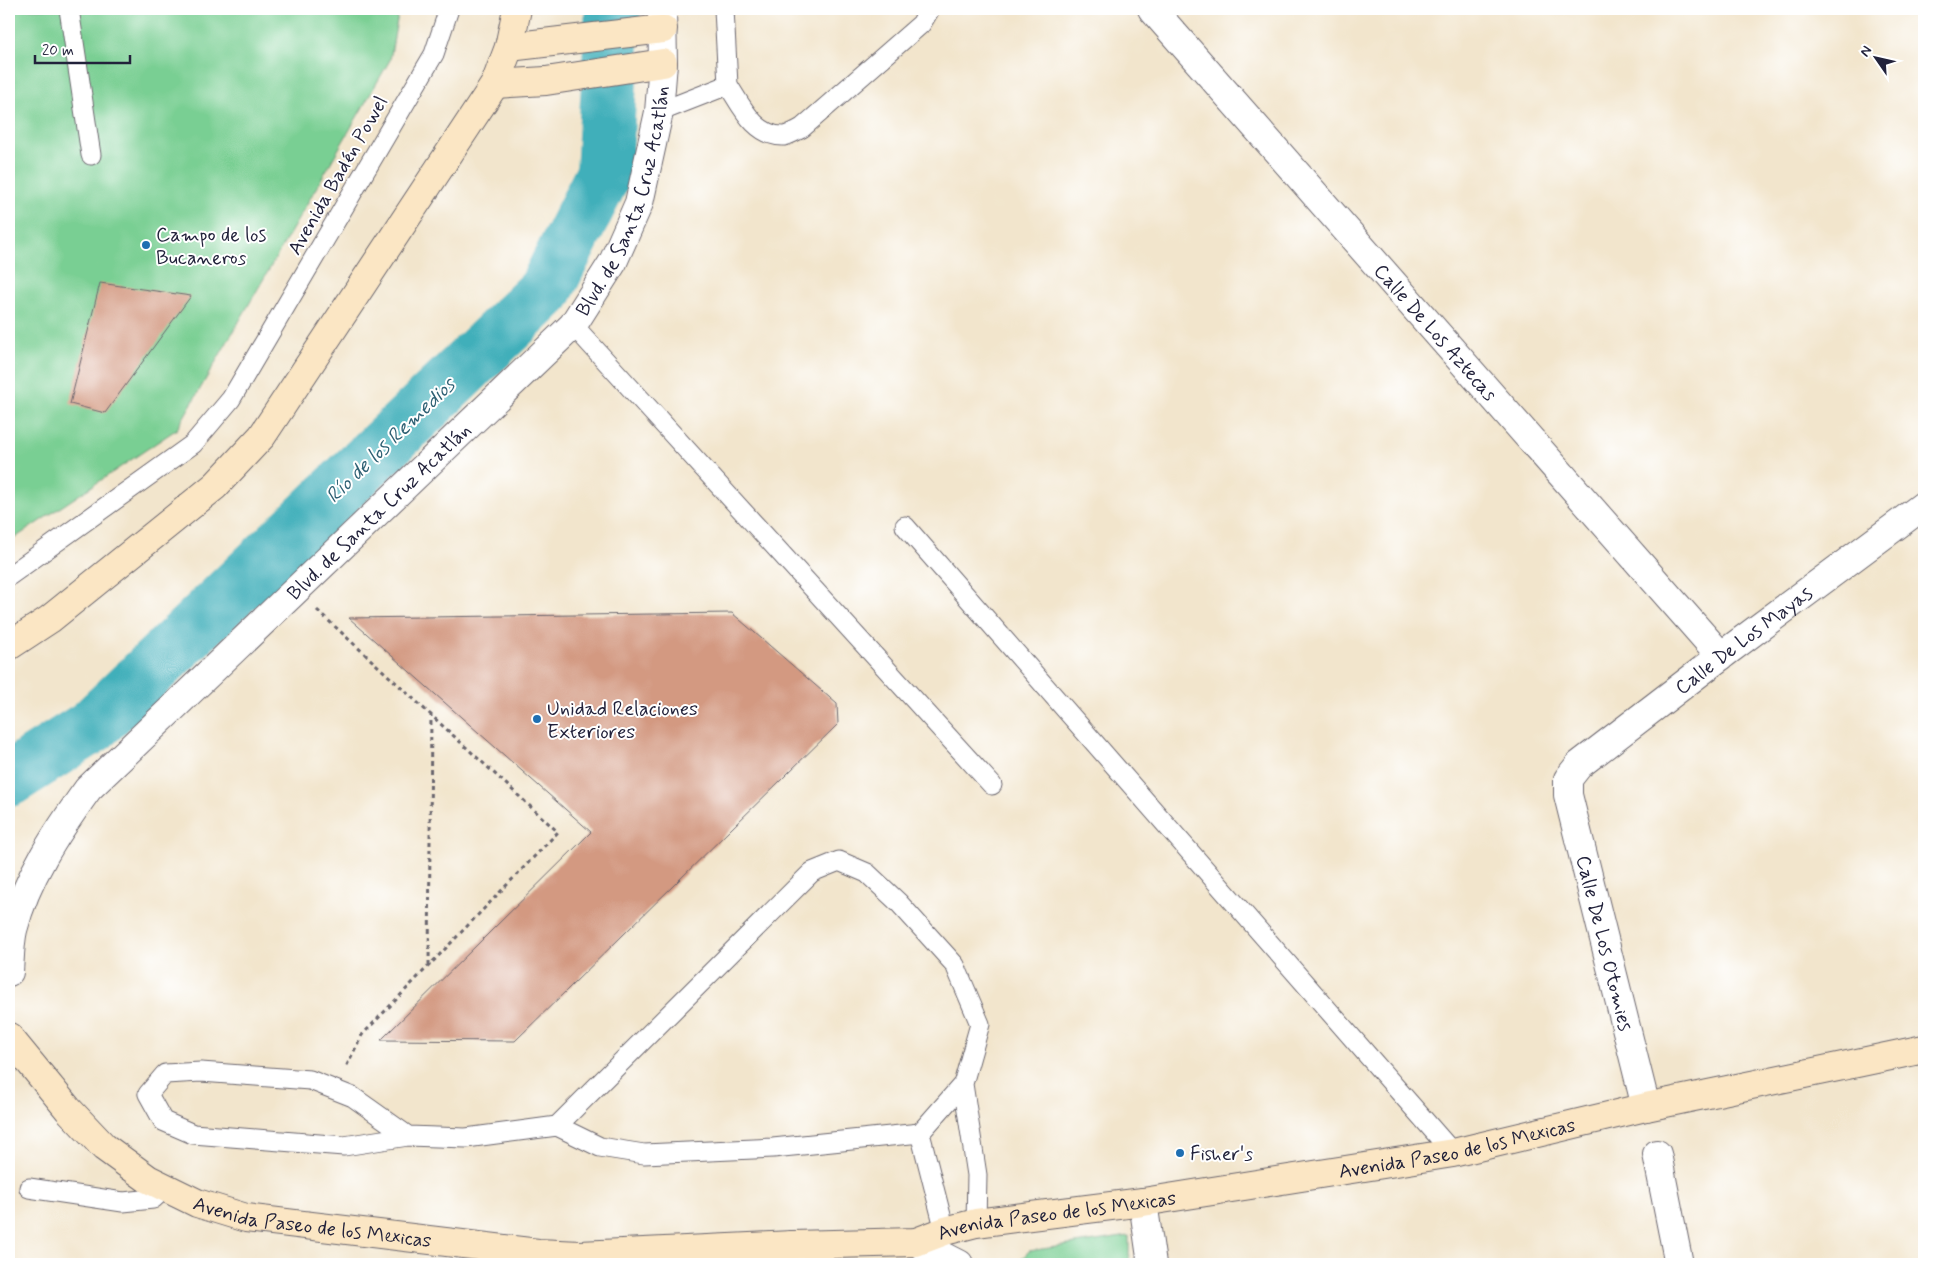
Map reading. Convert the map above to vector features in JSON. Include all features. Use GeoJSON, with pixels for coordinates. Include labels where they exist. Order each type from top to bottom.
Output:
{"type":"FeatureCollection","features":[{"type":"Feature","properties":{"kind":"main road"},"geometry":{"type":"LineString","coordinates":[[9,646],[50,619],[215,486],[262,436],[495,84],[509,47],[517,9]]}},
{"type":"Feature","properties":{"kind":"main road"},"geometry":{"type":"LineString","coordinates":[[509,47],[657,23]]}},
{"type":"Feature","properties":{"kind":"main road"},"geometry":{"type":"LineString","coordinates":[[495,84],[546,81],[651,65]]}},
{"type":"Feature","properties":{"kind":"main road","name":"Avenida Paseo de los Mexicas"},"geometry":{"type":"LineString","coordinates":[[9,1037],[68,1109],[104,1147],[148,1180],[197,1203],[246,1218],[538,1253],[580,1255],[791,1254],[916,1242],[945,1231],[976,1223],[1143,1202],[1453,1153],[1646,1107],[1924,1049]]}},
{"type":"Feature","properties":{"kind":"street","name":"Calle De Los Aztecas"},"geometry":{"type":"LineString","coordinates":[[1152,9],[1721,656]]}},
{"type":"Feature","properties":{"kind":"street","name":"Blvd. de Santa Cruz Acatlán"},"geometry":{"type":"LineString","coordinates":[[9,972],[13,931],[27,890],[53,839],[88,789],[573,325],[614,262],[639,203],[659,112],[651,65],[657,23]]}},
{"type":"Feature","properties":{"kind":"street","name":"Calle De Los Mayas"},"geometry":{"type":"LineString","coordinates":[[1568,779],[1579,765],[1721,656],[1924,505]]}},
{"type":"Feature","properties":{"kind":"street","name":"Calle De Los Otomies"},"geometry":{"type":"LineString","coordinates":[[1568,779],[1568,795],[1646,1107]]}},
{"type":"Feature","properties":{"kind":"street"},"geometry":{"type":"LineString","coordinates":[[1657,1154],[1679,1264]]}},
{"type":"Feature","properties":{"kind":"street"},"geometry":{"type":"LineString","coordinates":[[1143,1202],[1152,1264]]}},
{"type":"Feature","properties":{"kind":"street"},"geometry":{"type":"LineString","coordinates":[[916,1242],[959,1264]]}},
{"type":"Feature","properties":{"kind":"lane"},"geometry":{"type":"LineString","coordinates":[[69,9],[91,155]]}},
{"type":"Feature","properties":{"kind":"lane","name":"Avenida Badén Powel"},"geometry":{"type":"LineString","coordinates":[[9,576],[193,444],[231,399],[434,54],[449,9]]}},
{"type":"Feature","properties":{"kind":"lane"},"geometry":{"type":"LineString","coordinates":[[724,9],[728,85],[753,122],[767,134],[785,136],[802,128],[921,24],[930,9]]}},
{"type":"Feature","properties":{"kind":"lane"},"geometry":{"type":"LineString","coordinates":[[659,112],[728,85]]}},
{"type":"Feature","properties":{"kind":"lane"},"geometry":{"type":"LineString","coordinates":[[573,325],[992,785]]}},
{"type":"Feature","properties":{"kind":"lane"},"geometry":{"type":"LineString","coordinates":[[905,526],[1453,1153]]}},
{"type":"Feature","properties":{"kind":"lane"},"geometry":{"type":"LineString","coordinates":[[408,1136],[353,1097],[310,1080],[201,1072],[165,1074],[148,1094],[163,1121],[193,1134],[344,1146],[408,1136],[466,1138],[557,1126],[600,1147],[644,1154],[773,1148],[920,1133],[962,1084],[980,1024],[955,966],[899,903],[867,873],[839,861],[812,872],[557,1126]]}},
{"type":"Feature","properties":{"kind":"lane"},"geometry":{"type":"LineString","coordinates":[[962,1084],[977,1175],[976,1223]]}},
{"type":"Feature","properties":{"kind":"lane"},"geometry":{"type":"LineString","coordinates":[[920,1133],[945,1231]]}},
{"type":"Feature","properties":{"kind":"lane"},"geometry":{"type":"LineString","coordinates":[[29,1188],[123,1202],[153,1199],[165,1188]]}},
{"type":"Feature","properties":{"kind":"path"},"geometry":{"type":"LineString","coordinates":[[295,590],[558,832],[362,1035],[335,1090]]}},
{"type":"Feature","properties":{"kind":"path"},"geometry":{"type":"LineString","coordinates":[[429,965],[430,713]]}},
{"type":"Feature","properties":{"kind":"green space","name":"Campo de los Bucaneros"},"geometry":{"type":"Polygon","coordinates":[[[9,9],[399,9],[390,60],[177,429],[9,542],[9,9]]]}},
{"type":"Feature","properties":{"kind":"green space"},"geometry":{"type":"Polygon","coordinates":[[[1129,1236],[1129,1264],[1026,1264],[1018,1262],[1029,1251],[1129,1236]]]}},
{"type":"Feature","properties":{"kind":"building"},"geometry":{"type":"Polygon","coordinates":[[[100,283],[191,296],[105,413],[70,404],[100,283]]]}},
{"type":"Feature","properties":{"kind":"building"},"geometry":{"type":"Polygon","coordinates":[[[732,613],[837,704],[838,724],[515,1041],[381,1040],[591,832],[349,618],[732,613]]]}},
{"type":"Feature","properties":{"kind":"waterway","name":"Río de los Remedios"},"geometry":{"type":"LineString","coordinates":[[9,779],[92,726],[545,291],[604,173],[613,9]]}},
{"type":"Feature","properties":{"kind":"place","name":"Campo de los Bucaneros"},"geometry":{"type":"Point","coordinates":[146,245]}},
{"type":"Feature","properties":{"kind":"place","name":"Unidad Relaciones Exteriores"},"geometry":{"type":"Point","coordinates":[537,719]}},
{"type":"Feature","properties":{"kind":"place","name":"Fisher's"},"geometry":{"type":"Point","coordinates":[1180,1153]}}]}
